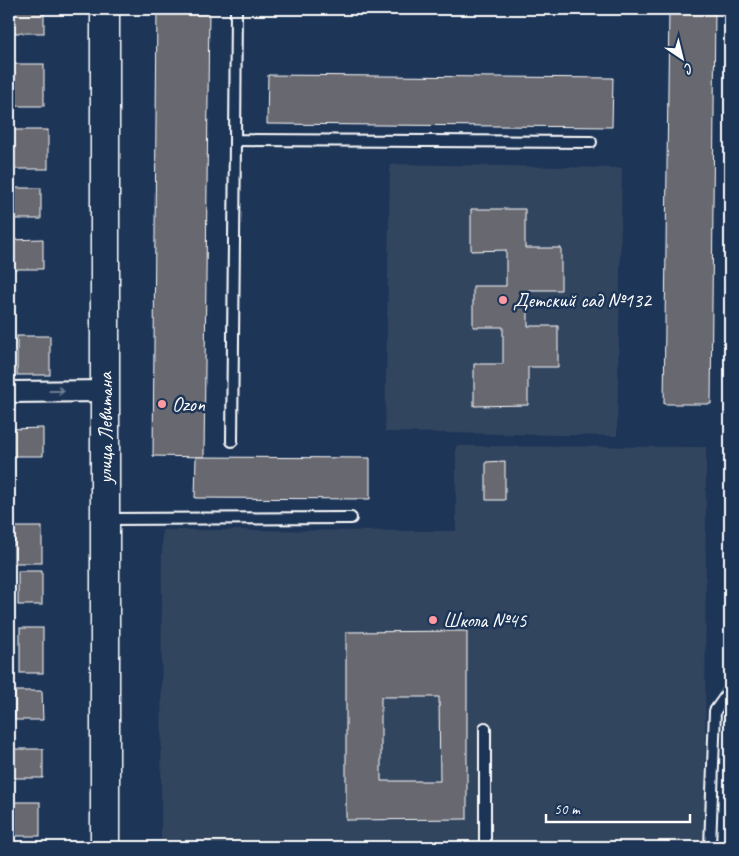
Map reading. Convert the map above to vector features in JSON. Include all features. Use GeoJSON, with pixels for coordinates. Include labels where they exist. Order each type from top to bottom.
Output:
{"type":"FeatureCollection","features":[{"type":"Feature","properties":{"kind":"main road","name":"улица Левитана"},"geometry":{"type":"LineString","coordinates":[[105,9],[105,847]]}},
{"type":"Feature","properties":{"kind":"street"},"geometry":{"type":"LineString","coordinates":[[9,392],[105,391]]}},
{"type":"Feature","properties":{"kind":"lane"},"geometry":{"type":"LineString","coordinates":[[232,441],[236,9]]}},
{"type":"Feature","properties":{"kind":"lane"},"geometry":{"type":"LineString","coordinates":[[235,140],[592,142]]}},
{"type":"Feature","properties":{"kind":"lane"},"geometry":{"type":"LineString","coordinates":[[105,519],[351,518]]}},
{"type":"Feature","properties":{"kind":"lane"},"geometry":{"type":"LineString","coordinates":[[710,847],[715,711],[730,690]]}},
{"type":"Feature","properties":{"kind":"lane"},"geometry":{"type":"LineString","coordinates":[[485,728],[485,847]]}},
{"type":"Feature","properties":{"kind":"shaded area","name":"Детский сад №132"},"geometry":{"type":"Polygon","coordinates":[[[390,164],[622,168],[617,436],[385,432],[390,164]]]}},
{"type":"Feature","properties":{"kind":"shaded area","name":"Школа №45"},"geometry":{"type":"Polygon","coordinates":[[[456,446],[706,447],[705,847],[161,847],[162,530],[456,531],[456,446]]]}},
{"type":"Feature","properties":{"kind":"building"},"geometry":{"type":"Polygon","coordinates":[[[11,9],[44,9],[44,33],[11,33],[11,9]]]}},
{"type":"Feature","properties":{"kind":"building"},"geometry":{"type":"Polygon","coordinates":[[[157,9],[209,9],[204,457],[153,456],[157,9]]]}},
{"type":"Feature","properties":{"kind":"building"},"geometry":{"type":"Polygon","coordinates":[[[669,9],[715,9],[711,404],[664,404],[669,9]]]}},
{"type":"Feature","properties":{"kind":"building"},"geometry":{"type":"Polygon","coordinates":[[[13,64],[44,64],[44,106],[13,106],[13,64]]]}},
{"type":"Feature","properties":{"kind":"building"},"geometry":{"type":"Polygon","coordinates":[[[268,75],[613,78],[612,127],[267,124],[268,75]]]}},
{"type":"Feature","properties":{"kind":"building"},"geometry":{"type":"Polygon","coordinates":[[[9,130],[48,130],[48,169],[9,169],[9,130]]]}},
{"type":"Feature","properties":{"kind":"building"},"geometry":{"type":"Polygon","coordinates":[[[9,188],[41,188],[41,219],[9,219],[9,188]]]}},
{"type":"Feature","properties":{"kind":"building"},"geometry":{"type":"Polygon","coordinates":[[[471,209],[525,209],[525,248],[561,248],[561,290],[528,290],[528,326],[558,326],[558,367],[528,367],[528,405],[474,406],[474,364],[503,364],[503,327],[473,327],[473,286],[506,286],[506,250],[471,251],[471,209]]]}},
{"type":"Feature","properties":{"kind":"building"},"geometry":{"type":"Polygon","coordinates":[[[43,239],[43,269],[9,269],[9,240],[43,239]]]}},
{"type":"Feature","properties":{"kind":"building"},"geometry":{"type":"Polygon","coordinates":[[[17,336],[50,336],[50,375],[17,375],[17,336]]]}},
{"type":"Feature","properties":{"kind":"building"},"geometry":{"type":"Polygon","coordinates":[[[43,428],[43,456],[9,456],[9,429],[43,428]]]}},
{"type":"Feature","properties":{"kind":"building"},"geometry":{"type":"Polygon","coordinates":[[[196,457],[370,458],[370,499],[195,498],[196,457]]]}},
{"type":"Feature","properties":{"kind":"building"},"geometry":{"type":"Polygon","coordinates":[[[505,461],[505,500],[486,500],[486,462],[505,461]]]}},
{"type":"Feature","properties":{"kind":"building"},"geometry":{"type":"Polygon","coordinates":[[[14,527],[42,527],[42,563],[14,563],[14,527]]]}},
{"type":"Feature","properties":{"kind":"building"},"geometry":{"type":"Polygon","coordinates":[[[18,571],[42,571],[42,605],[18,605],[18,571]]]}},
{"type":"Feature","properties":{"kind":"building"},"geometry":{"type":"Polygon","coordinates":[[[20,628],[43,628],[43,673],[20,673],[20,628]]]}},
{"type":"Feature","properties":{"kind":"building"},"geometry":{"type":"Polygon","coordinates":[[[467,631],[467,819],[346,820],[346,632],[467,631]],[[381,697],[381,781],[440,781],[439,697],[381,697]]]}},
{"type":"Feature","properties":{"kind":"building"},"geometry":{"type":"Polygon","coordinates":[[[15,691],[42,691],[43,720],[15,720],[15,691]]]}},
{"type":"Feature","properties":{"kind":"building"},"geometry":{"type":"Polygon","coordinates":[[[11,749],[43,749],[43,778],[12,778],[11,749]]]}},
{"type":"Feature","properties":{"kind":"building"},"geometry":{"type":"Polygon","coordinates":[[[10,802],[40,802],[40,836],[10,836],[10,802]]]}},
{"type":"Feature","properties":{"kind":"place","name":"Детский сад №132"},"geometry":{"type":"Point","coordinates":[503,300]}},
{"type":"Feature","properties":{"kind":"place","name":"Ozon"},"geometry":{"type":"Point","coordinates":[162,404]}},
{"type":"Feature","properties":{"kind":"place","name":"Школа №45"},"geometry":{"type":"Point","coordinates":[433,620]}}]}
